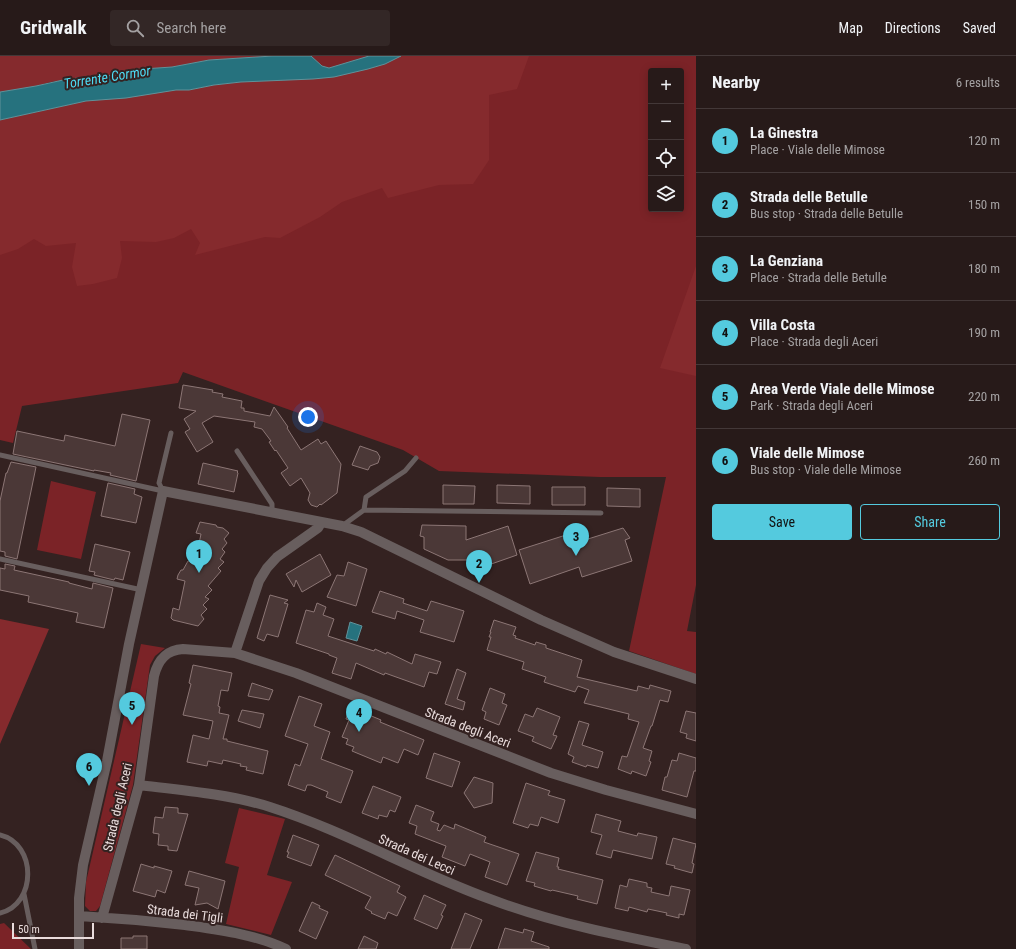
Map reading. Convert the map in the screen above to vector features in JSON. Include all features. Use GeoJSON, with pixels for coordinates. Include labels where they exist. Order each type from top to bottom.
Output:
{"type":"FeatureCollection","features":[{"type":"Feature","properties":{"kind":"street"},"geometry":{"type":"LineString","coordinates":[[79,949],[80,882],[107,761],[129,644],[163,491],[342,526],[361,532],[541,620],[614,652],[696,679]]}},
{"type":"Feature","properties":{"kind":"street"},"geometry":{"type":"LineString","coordinates":[[235,653],[259,581],[266,568],[277,557],[318,528],[321,522]]}},
{"type":"Feature","properties":{"kind":"street","name":"Strada degli Aceri"},"geometry":{"type":"LineString","coordinates":[[102,918],[139,785],[156,667],[167,653],[176,649],[235,653],[296,673],[551,773],[606,790],[696,814]]}},
{"type":"Feature","properties":{"kind":"street","name":"Strada dei Lecci"},"geometry":{"type":"LineString","coordinates":[[139,785],[221,796],[268,807],[308,820],[490,899],[545,917],[619,936],[686,949]]}},
{"type":"Feature","properties":{"kind":"street","name":"Strada dei Tigli"},"geometry":{"type":"LineString","coordinates":[[79,916],[147,921],[224,930],[268,941],[286,949]]}},
{"type":"Feature","properties":{"kind":"lane"},"geometry":{"type":"LineString","coordinates":[[163,491],[159,484],[171,433]]}},
{"type":"Feature","properties":{"kind":"lane"},"geometry":{"type":"LineString","coordinates":[[237,451],[272,504],[272,513]]}},
{"type":"Feature","properties":{"kind":"lane"},"geometry":{"type":"LineString","coordinates":[[0,455],[163,491]]}},
{"type":"Feature","properties":{"kind":"lane"},"geometry":{"type":"LineString","coordinates":[[364,510],[366,497],[405,471],[416,458]]}},
{"type":"Feature","properties":{"kind":"lane"},"geometry":{"type":"LineString","coordinates":[[342,526],[364,510],[601,513]]}},
{"type":"Feature","properties":{"kind":"lane"},"geometry":{"type":"LineString","coordinates":[[0,559],[142,590]]}},
{"type":"Feature","properties":{"kind":"lane"},"geometry":{"type":"LineString","coordinates":[[0,835],[16,844],[24,854],[28,868],[28,881],[24,894],[15,905],[0,913]]}},
{"type":"Feature","properties":{"kind":"lane"},"geometry":{"type":"LineString","coordinates":[[24,894],[35,949]]}},
{"type":"Feature","properties":{"kind":"shaded area"},"geometry":{"type":"Polygon","coordinates":[[[0,56],[273,56],[209,60],[172,67],[128,70],[104,77],[94,76],[51,82],[0,92],[0,56]]]}},
{"type":"Feature","properties":{"kind":"shaded area"},"geometry":{"type":"Polygon","coordinates":[[[284,56],[696,56],[696,585],[687,631],[696,632],[696,674],[629,651],[666,477],[600,477],[439,471],[403,450],[183,372],[178,383],[22,406],[13,443],[0,440],[0,122],[262,87],[284,56]]]}},
{"type":"Feature","properties":{"kind":"shaded area"},"geometry":{"type":"Polygon","coordinates":[[[401,56],[529,56],[517,89],[489,95],[489,160],[473,184],[439,185],[388,198],[382,188],[342,202],[320,217],[280,238],[265,237],[195,255],[200,243],[191,229],[174,238],[156,242],[120,241],[122,258],[117,278],[93,284],[77,286],[72,267],[76,243],[46,246],[34,239],[18,249],[0,255],[0,120],[86,101],[176,90],[189,90],[241,82],[334,77],[385,64],[401,56]]]}},
{"type":"Feature","properties":{"kind":"shaded area"},"geometry":{"type":"Polygon","coordinates":[[[696,266],[696,376],[660,368],[696,266]]]}},
{"type":"Feature","properties":{"kind":"shaded area"},"geometry":{"type":"Polygon","coordinates":[[[51,481],[96,492],[81,559],[37,550],[51,481]]]}},
{"type":"Feature","properties":{"kind":"shaded area"},"geometry":{"type":"Polygon","coordinates":[[[0,619],[49,629],[0,744],[0,619]]]}},
{"type":"Feature","properties":{"kind":"shaded area"},"geometry":{"type":"Polygon","coordinates":[[[141,644],[165,648],[155,656],[150,665],[133,785],[100,906],[96,911],[90,911],[85,906],[86,882],[141,644]]]}},
{"type":"Feature","properties":{"kind":"shaded area"},"geometry":{"type":"Polygon","coordinates":[[[239,808],[285,819],[267,875],[292,882],[271,935],[226,924],[239,867],[225,863],[239,808]]]}},
{"type":"Feature","properties":{"kind":"shaded area"},"geometry":{"type":"Polygon","coordinates":[[[4,923],[31,949],[0,949],[0,924],[4,923]]]}},
{"type":"Feature","properties":{"kind":"water","name":"Torrente Cormor"},"geometry":{"type":"Polygon","coordinates":[[[273,56],[311,56],[322,66],[329,68],[369,56],[401,56],[385,64],[334,77],[241,82],[126,98],[86,101],[0,120],[0,92],[63,80],[94,76],[104,77],[128,70],[172,67],[209,60],[273,56]]]}},
{"type":"Feature","properties":{"kind":"water"},"geometry":{"type":"Polygon","coordinates":[[[350,622],[362,626],[357,641],[346,638],[350,622]]]}},
{"type":"Feature","properties":{"kind":"building"},"geometry":{"type":"Polygon","coordinates":[[[183,385],[213,390],[212,392],[223,394],[222,397],[242,401],[241,408],[244,408],[244,411],[270,416],[274,407],[288,427],[287,428],[301,450],[318,439],[321,444],[326,441],[341,464],[337,493],[317,507],[311,505],[308,500],[310,493],[301,478],[290,486],[281,473],[288,468],[269,442],[271,441],[262,429],[254,427],[255,422],[214,416],[202,423],[213,442],[197,452],[185,432],[190,429],[184,419],[196,411],[179,408],[183,385]]]}},
{"type":"Feature","properties":{"kind":"building"},"geometry":{"type":"Polygon","coordinates":[[[122,414],[150,420],[136,481],[110,475],[111,473],[94,471],[13,454],[17,431],[64,441],[65,435],[115,446],[122,414]]]}},
{"type":"Feature","properties":{"kind":"building"},"geometry":{"type":"Polygon","coordinates":[[[360,446],[377,452],[380,457],[378,463],[370,466],[368,470],[352,465],[360,446]]]}},
{"type":"Feature","properties":{"kind":"building"},"geometry":{"type":"Polygon","coordinates":[[[11,462],[36,467],[17,559],[5,556],[5,552],[0,551],[0,501],[6,473],[11,462]]]}},
{"type":"Feature","properties":{"kind":"building"},"geometry":{"type":"Polygon","coordinates":[[[203,463],[238,471],[234,492],[198,484],[203,463]]]}},
{"type":"Feature","properties":{"kind":"building"},"geometry":{"type":"Polygon","coordinates":[[[108,483],[135,489],[134,494],[142,497],[136,523],[101,516],[108,483]]]}},
{"type":"Feature","properties":{"kind":"building"},"geometry":{"type":"Polygon","coordinates":[[[443,485],[475,486],[474,504],[443,504],[443,485]]]}},
{"type":"Feature","properties":{"kind":"building"},"geometry":{"type":"Polygon","coordinates":[[[497,485],[530,486],[530,504],[497,503],[497,485]]]}},
{"type":"Feature","properties":{"kind":"building"},"geometry":{"type":"Polygon","coordinates":[[[552,487],[585,487],[585,505],[552,505],[552,487]]]}},
{"type":"Feature","properties":{"kind":"building"},"geometry":{"type":"Polygon","coordinates":[[[607,488],[640,489],[640,507],[607,506],[607,488]]]}},
{"type":"Feature","properties":{"kind":"building"},"geometry":{"type":"Polygon","coordinates":[[[200,522],[216,525],[229,533],[224,539],[227,543],[222,549],[225,552],[220,559],[224,562],[218,568],[221,571],[208,586],[212,590],[205,597],[209,599],[203,605],[207,609],[201,615],[204,619],[198,626],[173,620],[171,618],[173,608],[179,610],[185,581],[177,579],[178,575],[188,561],[195,563],[201,534],[196,533],[200,522]]]}},
{"type":"Feature","properties":{"kind":"building"},"geometry":{"type":"Polygon","coordinates":[[[422,525],[466,526],[466,540],[508,526],[517,555],[477,569],[475,560],[448,560],[424,549],[424,537],[420,536],[422,525]]]}},
{"type":"Feature","properties":{"kind":"building"},"geometry":{"type":"Polygon","coordinates":[[[623,528],[630,538],[625,540],[632,561],[582,577],[579,567],[530,584],[519,550],[569,534],[572,544],[623,528]]]}},
{"type":"Feature","properties":{"kind":"building"},"geometry":{"type":"Polygon","coordinates":[[[95,544],[130,552],[123,580],[115,578],[114,580],[94,575],[95,572],[89,571],[95,544]]]}},
{"type":"Feature","properties":{"kind":"building"},"geometry":{"type":"Polygon","coordinates":[[[320,554],[331,575],[302,592],[296,580],[294,587],[286,574],[320,554]]]}},
{"type":"Feature","properties":{"kind":"building"},"geometry":{"type":"Polygon","coordinates":[[[348,562],[367,569],[356,606],[327,597],[337,575],[344,576],[348,562]]]}},
{"type":"Feature","properties":{"kind":"building"},"geometry":{"type":"Polygon","coordinates":[[[5,564],[15,566],[14,570],[69,582],[92,589],[93,583],[113,588],[104,628],[76,622],[78,613],[28,602],[29,596],[0,590],[0,568],[5,569],[5,564]]]}},
{"type":"Feature","properties":{"kind":"building"},"geometry":{"type":"Polygon","coordinates":[[[380,591],[404,599],[403,603],[427,611],[431,601],[464,611],[454,642],[420,632],[424,620],[397,611],[395,619],[372,612],[380,591]]]}},
{"type":"Feature","properties":{"kind":"building"},"geometry":{"type":"Polygon","coordinates":[[[270,595],[288,600],[284,603],[288,604],[278,637],[267,634],[264,641],[257,638],[270,595]]]}},
{"type":"Feature","properties":{"kind":"building"},"geometry":{"type":"Polygon","coordinates":[[[317,603],[326,607],[323,615],[334,619],[328,636],[374,651],[375,649],[386,654],[387,652],[412,664],[415,654],[441,662],[437,674],[429,672],[424,687],[385,673],[384,675],[356,663],[351,679],[332,673],[337,658],[296,643],[306,610],[314,612],[317,603]]]}},
{"type":"Feature","properties":{"kind":"building"},"geometry":{"type":"Polygon","coordinates":[[[494,620],[516,627],[513,635],[516,636],[515,638],[535,645],[536,642],[546,645],[546,648],[582,660],[577,677],[637,691],[638,686],[649,689],[650,685],[671,691],[668,702],[660,700],[643,748],[652,751],[649,761],[651,762],[646,776],[632,771],[631,774],[618,769],[622,756],[627,757],[639,722],[628,719],[629,714],[584,703],[589,690],[578,686],[575,692],[544,682],[546,677],[522,669],[524,662],[487,650],[494,620]]]}},
{"type":"Feature","properties":{"kind":"building"},"geometry":{"type":"Polygon","coordinates":[[[193,665],[232,673],[228,691],[221,690],[218,706],[220,707],[219,713],[229,715],[223,739],[268,751],[263,774],[246,770],[247,767],[240,766],[241,764],[223,760],[222,764],[208,761],[207,766],[187,762],[193,735],[209,739],[213,721],[183,715],[191,684],[189,683],[193,665]]]}},
{"type":"Feature","properties":{"kind":"building"},"geometry":{"type":"Polygon","coordinates":[[[457,669],[466,673],[457,699],[465,702],[463,710],[445,704],[457,669]]]}},
{"type":"Feature","properties":{"kind":"building"},"geometry":{"type":"Polygon","coordinates":[[[252,683],[273,690],[269,700],[248,696],[252,683]]]}},
{"type":"Feature","properties":{"kind":"building"},"geometry":{"type":"Polygon","coordinates":[[[490,688],[505,694],[502,703],[507,705],[499,725],[484,719],[486,712],[482,710],[490,688]]]}},
{"type":"Feature","properties":{"kind":"building"},"geometry":{"type":"Polygon","coordinates":[[[299,696],[322,704],[314,726],[330,732],[321,759],[353,771],[341,803],[326,797],[328,792],[311,785],[307,785],[305,791],[288,785],[295,764],[300,766],[308,744],[285,736],[299,696]]]}},
{"type":"Feature","properties":{"kind":"building"},"geometry":{"type":"Polygon","coordinates":[[[350,707],[381,720],[380,722],[424,740],[418,755],[404,749],[398,763],[383,757],[381,763],[352,751],[354,747],[346,744],[348,739],[342,737],[349,720],[346,719],[350,707]]]}},
{"type":"Feature","properties":{"kind":"building"},"geometry":{"type":"Polygon","coordinates":[[[537,708],[560,717],[553,735],[557,736],[551,749],[532,741],[534,737],[518,731],[525,714],[533,717],[537,708]]]}},
{"type":"Feature","properties":{"kind":"building"},"geometry":{"type":"Polygon","coordinates":[[[242,710],[264,714],[260,728],[238,721],[242,710]]]}},
{"type":"Feature","properties":{"kind":"building"},"geometry":{"type":"Polygon","coordinates":[[[686,711],[696,713],[696,741],[686,738],[687,734],[680,732],[686,711]]]}},
{"type":"Feature","properties":{"kind":"building"},"geometry":{"type":"Polygon","coordinates":[[[579,721],[589,724],[582,745],[603,752],[598,768],[587,765],[586,767],[572,762],[574,757],[568,754],[579,721]]]}},
{"type":"Feature","properties":{"kind":"building"},"geometry":{"type":"Polygon","coordinates":[[[434,753],[460,762],[452,787],[426,778],[434,753]]]}},
{"type":"Feature","properties":{"kind":"building"},"geometry":{"type":"Polygon","coordinates":[[[679,753],[696,758],[696,771],[694,771],[687,797],[662,790],[665,777],[667,777],[672,760],[677,761],[679,753]]]}},
{"type":"Feature","properties":{"kind":"building"},"geometry":{"type":"Polygon","coordinates":[[[474,777],[493,783],[492,803],[474,808],[464,793],[474,777]]]}},
{"type":"Feature","properties":{"kind":"building"},"geometry":{"type":"Polygon","coordinates":[[[526,783],[550,791],[548,795],[565,800],[558,823],[541,817],[538,826],[530,824],[528,828],[513,823],[526,783]]]}},
{"type":"Feature","properties":{"kind":"building"},"geometry":{"type":"Polygon","coordinates":[[[373,786],[401,797],[395,812],[390,810],[387,817],[379,815],[378,819],[362,813],[373,786]]]}},
{"type":"Feature","properties":{"kind":"building"},"geometry":{"type":"Polygon","coordinates":[[[416,805],[434,812],[431,821],[439,824],[437,830],[440,831],[444,825],[454,829],[455,824],[486,837],[484,842],[519,854],[507,885],[485,877],[490,862],[470,854],[465,866],[442,857],[446,846],[415,834],[417,826],[409,823],[416,805]]]}},
{"type":"Feature","properties":{"kind":"building"},"geometry":{"type":"Polygon","coordinates":[[[165,807],[178,808],[178,813],[188,814],[177,851],[168,850],[168,846],[158,845],[159,834],[153,833],[155,817],[163,818],[165,807]]]}},
{"type":"Feature","properties":{"kind":"building"},"geometry":{"type":"Polygon","coordinates":[[[596,814],[621,821],[618,831],[637,836],[638,833],[657,837],[652,859],[613,850],[611,858],[596,854],[602,835],[591,832],[596,814]]]}},
{"type":"Feature","properties":{"kind":"building"},"geometry":{"type":"Polygon","coordinates":[[[293,835],[319,845],[311,866],[287,857],[289,852],[287,852],[293,835]]]}},
{"type":"Feature","properties":{"kind":"building"},"geometry":{"type":"Polygon","coordinates":[[[673,838],[696,844],[692,863],[694,864],[692,873],[666,864],[673,838]]]}},
{"type":"Feature","properties":{"kind":"building"},"geometry":{"type":"Polygon","coordinates":[[[536,852],[559,858],[558,869],[603,880],[597,904],[577,899],[578,896],[534,886],[535,883],[526,881],[536,852]]]}},
{"type":"Feature","properties":{"kind":"building"},"geometry":{"type":"Polygon","coordinates":[[[335,855],[400,886],[397,892],[406,897],[397,916],[388,912],[385,919],[371,913],[372,912],[365,908],[371,897],[325,875],[335,855]]]}},
{"type":"Feature","properties":{"kind":"building"},"geometry":{"type":"Polygon","coordinates":[[[141,864],[172,871],[165,893],[157,890],[155,897],[133,891],[141,864]]]}},
{"type":"Feature","properties":{"kind":"building"},"geometry":{"type":"Polygon","coordinates":[[[189,871],[225,881],[218,909],[207,903],[195,905],[199,888],[185,885],[189,871]]]}},
{"type":"Feature","properties":{"kind":"building"},"geometry":{"type":"Polygon","coordinates":[[[629,879],[647,883],[647,887],[652,888],[651,892],[669,896],[671,886],[690,890],[684,915],[679,914],[679,918],[666,915],[667,913],[648,909],[647,912],[629,907],[628,911],[615,908],[620,885],[627,887],[629,879]]]}},
{"type":"Feature","properties":{"kind":"building"},"geometry":{"type":"Polygon","coordinates":[[[424,895],[446,905],[437,929],[414,919],[424,895]]]}},
{"type":"Feature","properties":{"kind":"building"},"geometry":{"type":"Polygon","coordinates":[[[312,902],[320,906],[319,908],[328,912],[316,939],[299,931],[312,902]]]}},
{"type":"Feature","properties":{"kind":"building"},"geometry":{"type":"Polygon","coordinates":[[[465,913],[482,920],[470,949],[451,949],[465,913]]]}},
{"type":"Feature","properties":{"kind":"building"},"geometry":{"type":"Polygon","coordinates":[[[505,928],[523,933],[524,929],[534,932],[531,941],[549,947],[549,949],[498,949],[505,928]]]}},
{"type":"Feature","properties":{"kind":"building"},"geometry":{"type":"Polygon","coordinates":[[[133,936],[147,936],[147,949],[121,949],[121,938],[133,938],[133,936]]]}},
{"type":"Feature","properties":{"kind":"building"},"geometry":{"type":"Polygon","coordinates":[[[364,936],[378,943],[376,949],[358,949],[364,936]]]}},
{"type":"Feature","properties":{"kind":"place","name":"La Genziana"},"geometry":{"type":"Point","coordinates":[576,556]}},
{"type":"Feature","properties":{"kind":"place","name":"La Ginestra"},"geometry":{"type":"Point","coordinates":[199,573]}},
{"type":"Feature","properties":{"kind":"place","name":"Strada delle Betulle"},"geometry":{"type":"Point","coordinates":[479,583]}},
{"type":"Feature","properties":{"kind":"place","name":"Area Verde Viale delle Mimose"},"geometry":{"type":"Point","coordinates":[132,725]}},
{"type":"Feature","properties":{"kind":"place","name":"Villa Costa"},"geometry":{"type":"Point","coordinates":[359,732]}},
{"type":"Feature","properties":{"kind":"place","name":"Viale delle Mimose"},"geometry":{"type":"Point","coordinates":[89,786]}}]}
